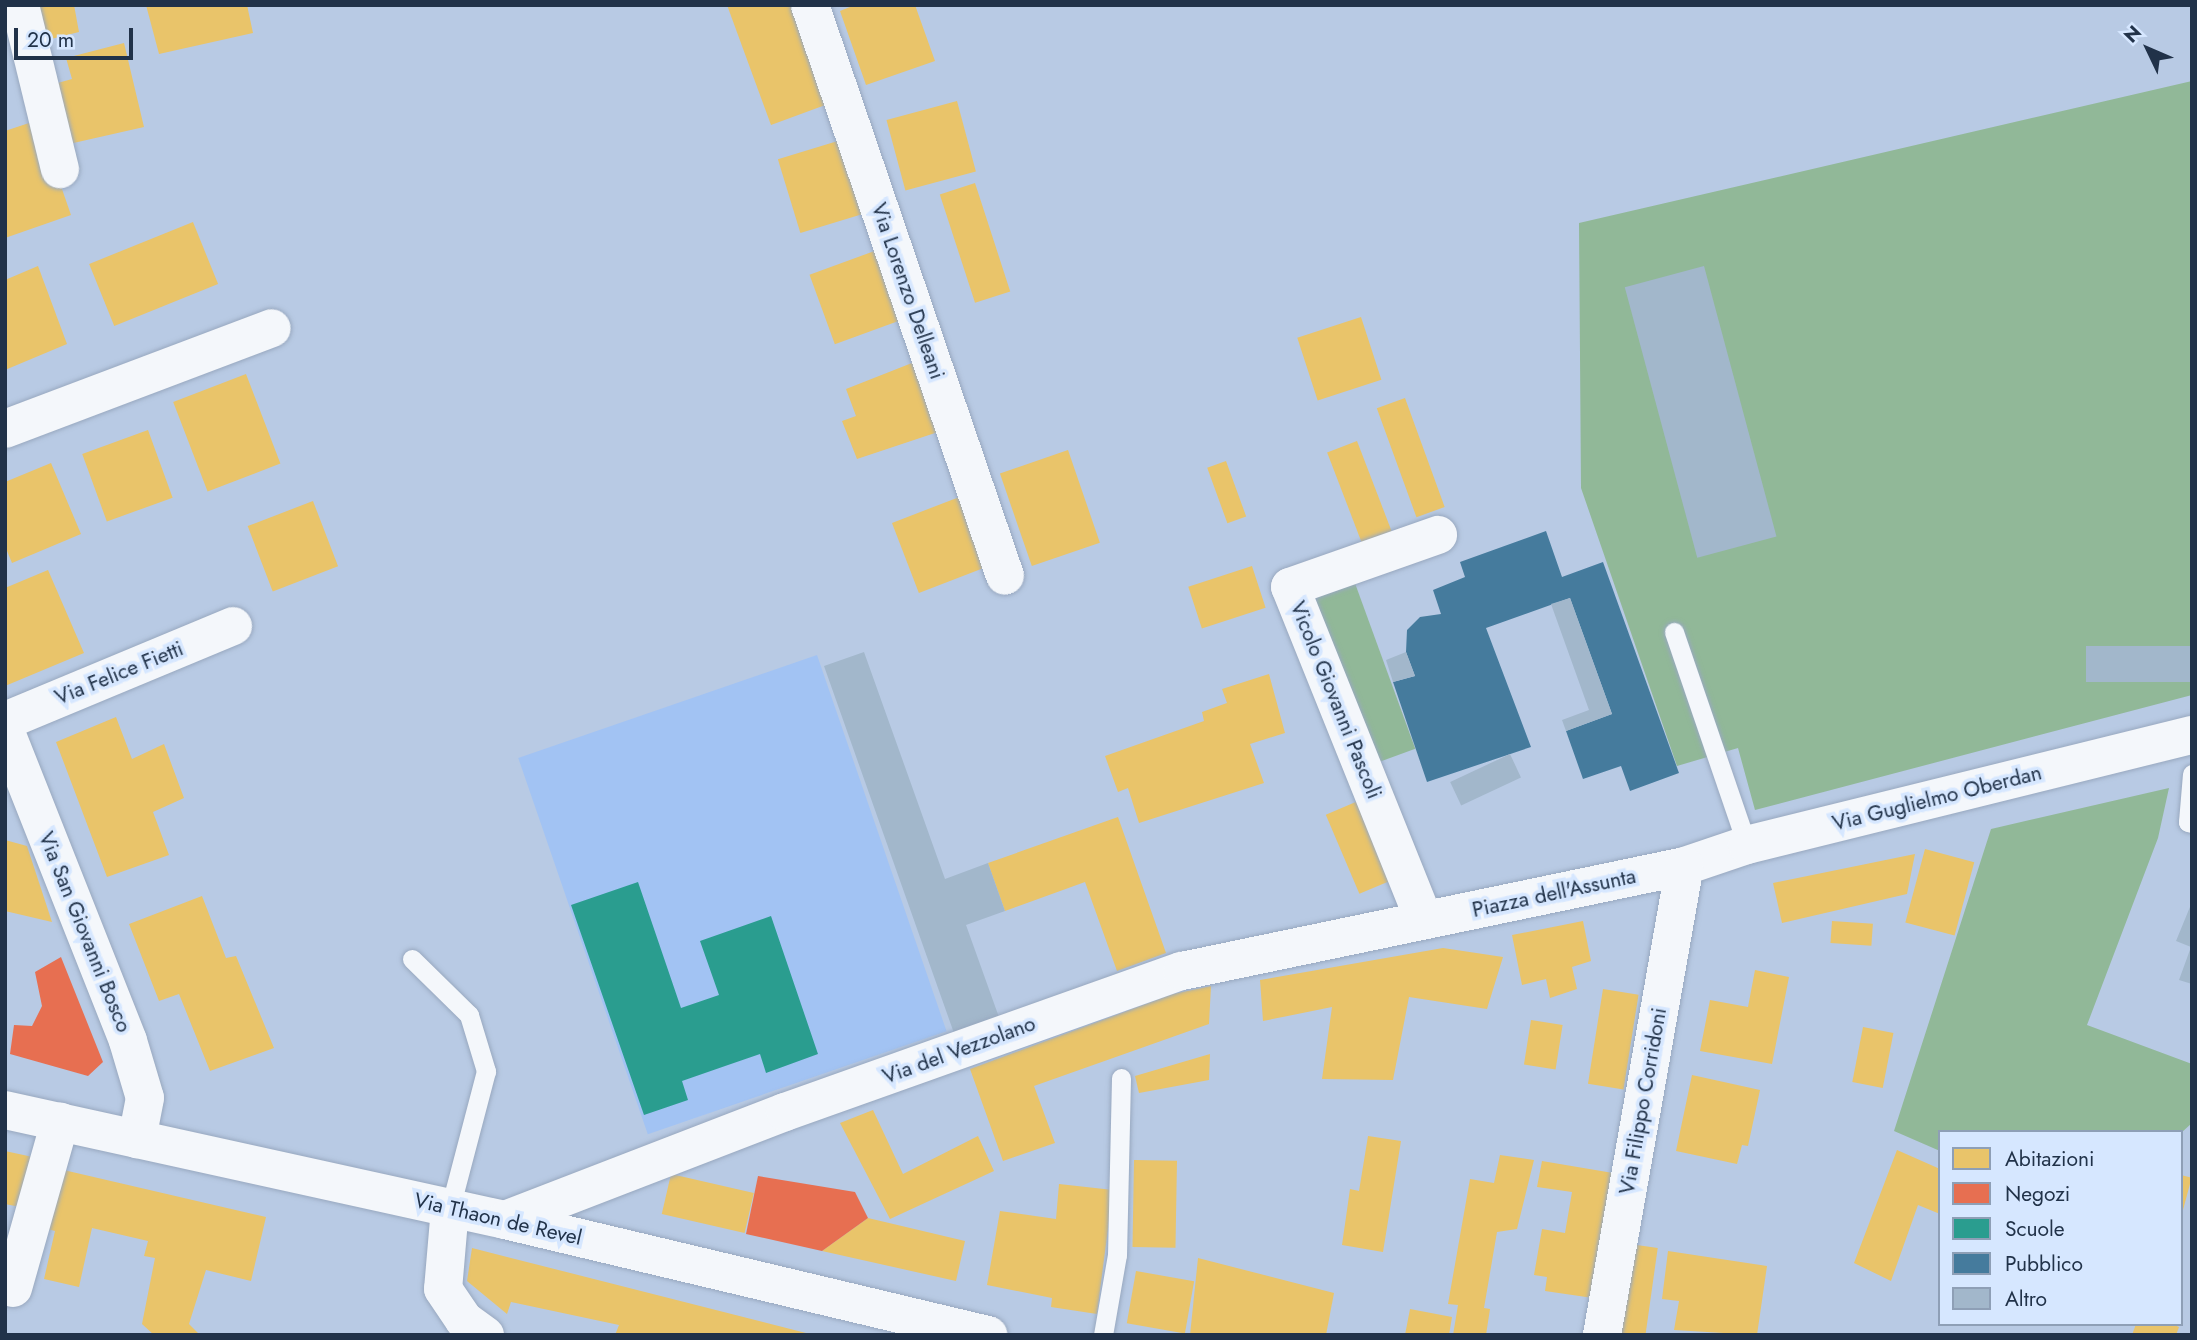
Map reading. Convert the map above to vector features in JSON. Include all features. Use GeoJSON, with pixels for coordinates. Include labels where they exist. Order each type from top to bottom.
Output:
{"type":"FeatureCollection","features":[{"type":"Feature","properties":{"kind":"street"},"geometry":{"type":"LineString","coordinates":[[20,5],[60,169]]}},
{"type":"Feature","properties":{"kind":"street","name":"Via Lorenzo Delleani"},"geometry":{"type":"LineString","coordinates":[[810,5],[1005,576]]}},
{"type":"Feature","properties":{"kind":"street"},"geometry":{"type":"LineString","coordinates":[[5,429],[272,328]]}},
{"type":"Feature","properties":{"kind":"street","name":"Vicolo Giovanni Pascoli"},"geometry":{"type":"LineString","coordinates":[[1424,920],[1290,587],[1438,535]]}},
{"type":"Feature","properties":{"kind":"street","name":"Via Felice Fietti"},"geometry":{"type":"LineString","coordinates":[[5,721],[233,626]]}},
{"type":"Feature","properties":{"kind":"street","name":"Via San Giovanni Bosco"},"geometry":{"type":"LineString","coordinates":[[5,730],[128,1041],[145,1098],[137,1139]]}},
{"type":"Feature","properties":{"kind":"street","name":"Via Guglielmo Oberdan"},"geometry":{"type":"LineString","coordinates":[[1685,866],[1747,845],[2192,735]]}},
{"type":"Feature","properties":{"kind":"street","name":"Piazza dell'Assunta"},"geometry":{"type":"LineString","coordinates":[[1424,920],[1685,866]]}},
{"type":"Feature","properties":{"kind":"street","name":"Via Filippo Corridoni"},"geometry":{"type":"LineString","coordinates":[[1602,1335],[1685,866]]}},
{"type":"Feature","properties":{"kind":"street","name":"Via del Vezzolano"},"geometry":{"type":"LineString","coordinates":[[505,1220],[785,1112],[1182,971],[1424,920]]}},
{"type":"Feature","properties":{"kind":"street","name":"Via Thaon de Revel"},"geometry":{"type":"LineString","coordinates":[[5,1110],[505,1220],[988,1335]]}},
{"type":"Feature","properties":{"kind":"street"},"geometry":{"type":"LineString","coordinates":[[9,1298],[60,1122]]}},
{"type":"Feature","properties":{"kind":"street"},"geometry":{"type":"LineString","coordinates":[[450,1208],[443,1289],[464,1320],[485,1335]]}},
{"type":"Feature","properties":{"kind":"lane"},"geometry":{"type":"LineString","coordinates":[[1674,632],[1747,845]]}},
{"type":"Feature","properties":{"kind":"lane"},"geometry":{"type":"LineString","coordinates":[[2192,774],[2188,821],[2192,823]]}},
{"type":"Feature","properties":{"kind":"lane"},"geometry":{"type":"LineString","coordinates":[[412,959],[468,1015],[486,1071],[450,1208]]}},
{"type":"Feature","properties":{"kind":"lane"},"geometry":{"type":"LineString","coordinates":[[1103,1335],[1117,1255],[1121,1078]]}},
{"type":"Feature","properties":{"kind":"shaded area"},"geometry":{"type":"Polygon","coordinates":[[[817,655],[947,1031],[648,1134],[518,758],[817,655]]]}},
{"type":"Feature","properties":{"kind":"green space"},"geometry":{"type":"Polygon","coordinates":[[[2192,81],[2192,695],[1755,810],[1738,748],[1677,766],[1581,488],[1579,223],[2192,81]]]}},
{"type":"Feature","properties":{"kind":"green space"},"geometry":{"type":"Polygon","coordinates":[[[1352,575],[1415,749],[1369,766],[1306,592],[1352,575]]]}},
{"type":"Feature","properties":{"kind":"green space"},"geometry":{"type":"Polygon","coordinates":[[[2169,788],[2158,838],[2087,1025],[2192,1064],[2192,1123],[2183,1131],[1938,1130],[1938,1150],[1894,1131],[1991,829],[2169,788]]]}},
{"type":"Feature","properties":{"kind":"building: Abitazioni"},"geometry":{"type":"Polygon","coordinates":[[[35,5],[74,5],[79,32],[43,41],[35,5]]]}},
{"type":"Feature","properties":{"kind":"building: Abitazioni"},"geometry":{"type":"Polygon","coordinates":[[[146,5],[247,5],[253,33],[159,54],[146,5]]]}},
{"type":"Feature","properties":{"kind":"building: Abitazioni"},"geometry":{"type":"Polygon","coordinates":[[[727,5],[793,5],[828,104],[771,125],[727,5]]]}},
{"type":"Feature","properties":{"kind":"building: Abitazioni"},"geometry":{"type":"Polygon","coordinates":[[[855,5],[915,5],[935,61],[866,85],[840,11],[855,5]]]}},
{"type":"Feature","properties":{"kind":"building: Abitazioni"},"geometry":{"type":"Polygon","coordinates":[[[124,43],[144,127],[69,144],[54,84],[72,79],[66,58],[124,43]]]}},
{"type":"Feature","properties":{"kind":"building: Abitazioni"},"geometry":{"type":"Polygon","coordinates":[[[957,101],[976,172],[905,190],[886,120],[957,101]]]}},
{"type":"Feature","properties":{"kind":"building: Abitazioni"},"geometry":{"type":"Polygon","coordinates":[[[38,120],[71,215],[5,238],[5,131],[38,120]]]}},
{"type":"Feature","properties":{"kind":"building: Abitazioni"},"geometry":{"type":"Polygon","coordinates":[[[841,140],[864,214],[800,233],[778,159],[841,140]]]}},
{"type":"Feature","properties":{"kind":"building: Abitazioni"},"geometry":{"type":"Polygon","coordinates":[[[975,183],[1010,291],[975,303],[940,194],[975,183]]]}},
{"type":"Feature","properties":{"kind":"building: Abitazioni"},"geometry":{"type":"Polygon","coordinates":[[[193,222],[218,284],[114,326],[89,264],[193,222]]]}},
{"type":"Feature","properties":{"kind":"building: Abitazioni"},"geometry":{"type":"Polygon","coordinates":[[[880,249],[905,319],[835,344],[810,275],[880,249]]]}},
{"type":"Feature","properties":{"kind":"building: Abitazioni"},"geometry":{"type":"Polygon","coordinates":[[[38,266],[67,344],[5,370],[5,280],[38,266]]]}},
{"type":"Feature","properties":{"kind":"building: Abitazioni"},"geometry":{"type":"Polygon","coordinates":[[[1361,317],[1381,380],[1318,400],[1297,338],[1361,317]]]}},
{"type":"Feature","properties":{"kind":"building: Abitazioni"},"geometry":{"type":"Polygon","coordinates":[[[917,361],[941,431],[857,459],[842,421],[856,416],[846,389],[917,361]]]}},
{"type":"Feature","properties":{"kind":"building: Abitazioni"},"geometry":{"type":"Polygon","coordinates":[[[246,374],[280,464],[208,492],[173,402],[246,374]]]}},
{"type":"Feature","properties":{"kind":"building: Abitazioni"},"geometry":{"type":"Polygon","coordinates":[[[1405,398],[1445,507],[1416,517],[1377,408],[1405,398]]]}},
{"type":"Feature","properties":{"kind":"building: Abitazioni"},"geometry":{"type":"Polygon","coordinates":[[[148,430],[173,498],[107,522],[82,454],[148,430]]]}},
{"type":"Feature","properties":{"kind":"building: Abitazioni"},"geometry":{"type":"Polygon","coordinates":[[[1357,441],[1394,537],[1364,549],[1327,452],[1357,441]]]}},
{"type":"Feature","properties":{"kind":"building: Abitazioni"},"geometry":{"type":"Polygon","coordinates":[[[1068,450],[1100,543],[1032,566],[1000,473],[1068,450]]]}},
{"type":"Feature","properties":{"kind":"building: Abitazioni"},"geometry":{"type":"Polygon","coordinates":[[[1226,461],[1246,516],[1227,523],[1207,468],[1226,461]]]}},
{"type":"Feature","properties":{"kind":"building: Abitazioni"},"geometry":{"type":"Polygon","coordinates":[[[51,463],[81,534],[12,563],[5,546],[5,482],[51,463]]]}},
{"type":"Feature","properties":{"kind":"building: Abitazioni"},"geometry":{"type":"Polygon","coordinates":[[[962,496],[989,566],[919,593],[892,523],[962,496]]]}},
{"type":"Feature","properties":{"kind":"building: Abitazioni"},"geometry":{"type":"Polygon","coordinates":[[[313,501],[338,566],[273,591],[248,526],[313,501]]]}},
{"type":"Feature","properties":{"kind":"building: Abitazioni"},"geometry":{"type":"Polygon","coordinates":[[[1252,566],[1266,608],[1202,629],[1188,587],[1252,566]]]}},
{"type":"Feature","properties":{"kind":"building: Abitazioni"},"geometry":{"type":"Polygon","coordinates":[[[48,570],[84,653],[5,686],[5,588],[48,570]]]}},
{"type":"Feature","properties":{"kind":"building: Abitazioni"},"geometry":{"type":"Polygon","coordinates":[[[1269,674],[1285,733],[1250,744],[1264,783],[1139,823],[1128,788],[1118,792],[1105,756],[1204,721],[1202,712],[1227,703],[1222,689],[1269,674]]]}},
{"type":"Feature","properties":{"kind":"building: Abitazioni"},"geometry":{"type":"Polygon","coordinates":[[[116,717],[132,759],[164,744],[184,798],[153,812],[169,855],[107,877],[56,742],[116,717]]]}},
{"type":"Feature","properties":{"kind":"building: Abitazioni"},"geometry":{"type":"Polygon","coordinates":[[[1358,801],[1392,880],[1359,894],[1326,815],[1358,801]]]}},
{"type":"Feature","properties":{"kind":"building: Abitazioni"},"geometry":{"type":"Polygon","coordinates":[[[1118,817],[1166,953],[1117,971],[1085,882],[1005,911],[988,863],[1118,817]]]}},
{"type":"Feature","properties":{"kind":"building: Abitazioni"},"geometry":{"type":"Polygon","coordinates":[[[5,840],[27,846],[52,922],[5,911],[5,840]]]}},
{"type":"Feature","properties":{"kind":"building: Abitazioni"},"geometry":{"type":"Polygon","coordinates":[[[1925,849],[1974,862],[1955,936],[1905,922],[1925,849]]]}},
{"type":"Feature","properties":{"kind":"building: Abitazioni"},"geometry":{"type":"Polygon","coordinates":[[[1915,854],[1907,894],[1782,923],[1773,883],[1915,854]]]}},
{"type":"Feature","properties":{"kind":"building: Abitazioni"},"geometry":{"type":"Polygon","coordinates":[[[202,896],[226,958],[236,956],[274,1048],[210,1071],[179,994],[159,1001],[129,924],[202,896]]]}},
{"type":"Feature","properties":{"kind":"building: Abitazioni"},"geometry":{"type":"Polygon","coordinates":[[[1583,921],[1591,961],[1572,967],[1577,989],[1550,998],[1546,979],[1522,985],[1512,935],[1583,921]]]}},
{"type":"Feature","properties":{"kind":"building: Abitazioni"},"geometry":{"type":"Polygon","coordinates":[[[1832,921],[1873,924],[1871,946],[1830,943],[1832,921]]]}},
{"type":"Feature","properties":{"kind":"building: Abitazioni"},"geometry":{"type":"Polygon","coordinates":[[[1443,948],[1503,957],[1487,1009],[1409,997],[1393,1080],[1322,1079],[1332,1007],[1263,1021],[1260,980],[1443,948]]]}},
{"type":"Feature","properties":{"kind":"building: Abitazioni"},"geometry":{"type":"Polygon","coordinates":[[[1755,970],[1789,977],[1772,1064],[1700,1051],[1710,1000],[1748,1007],[1755,970]]]}},
{"type":"Feature","properties":{"kind":"building: Abitazioni"},"geometry":{"type":"Polygon","coordinates":[[[1211,986],[1209,1024],[1034,1086],[1055,1143],[1003,1161],[970,1069],[1173,994],[1211,986]]]}},
{"type":"Feature","properties":{"kind":"building: Abitazioni"},"geometry":{"type":"Polygon","coordinates":[[[1603,989],[1639,995],[1624,1089],[1588,1084],[1603,989]]]}},
{"type":"Feature","properties":{"kind":"building: Abitazioni"},"geometry":{"type":"Polygon","coordinates":[[[1531,1020],[1563,1025],[1556,1069],[1524,1064],[1531,1020]]]}},
{"type":"Feature","properties":{"kind":"building: Abitazioni"},"geometry":{"type":"Polygon","coordinates":[[[1863,1027],[1893,1033],[1883,1088],[1852,1082],[1863,1027]]]}},
{"type":"Feature","properties":{"kind":"building: Abitazioni"},"geometry":{"type":"Polygon","coordinates":[[[1210,1054],[1209,1080],[1139,1093],[1135,1076],[1210,1054]]]}},
{"type":"Feature","properties":{"kind":"building: Abitazioni"},"geometry":{"type":"Polygon","coordinates":[[[1692,1075],[1760,1090],[1748,1146],[1742,1145],[1737,1164],[1676,1151],[1692,1075]]]}},
{"type":"Feature","properties":{"kind":"building: Abitazioni"},"geometry":{"type":"Polygon","coordinates":[[[873,1110],[903,1174],[978,1136],[994,1171],[890,1219],[840,1123],[873,1110]]]}},
{"type":"Feature","properties":{"kind":"building: Abitazioni"},"geometry":{"type":"Polygon","coordinates":[[[1368,1136],[1401,1141],[1383,1252],[1342,1245],[1350,1189],[1359,1191],[1368,1136]]]}},
{"type":"Feature","properties":{"kind":"building: Abitazioni"},"geometry":{"type":"Polygon","coordinates":[[[1897,1150],[1938,1168],[1938,1213],[1918,1205],[1891,1281],[1854,1263],[1897,1150]]]}},
{"type":"Feature","properties":{"kind":"building: Abitazioni"},"geometry":{"type":"Polygon","coordinates":[[[5,1151],[42,1159],[30,1209],[5,1204],[5,1151]]]}},
{"type":"Feature","properties":{"kind":"building: Abitazioni"},"geometry":{"type":"Polygon","coordinates":[[[1500,1155],[1534,1160],[1517,1229],[1497,1232],[1484,1308],[1490,1309],[1486,1335],[1453,1335],[1458,1305],[1448,1304],[1470,1179],[1494,1183],[1500,1155]]]}},
{"type":"Feature","properties":{"kind":"building: Abitazioni"},"geometry":{"type":"Polygon","coordinates":[[[1134,1160],[1177,1161],[1175,1248],[1132,1247],[1134,1160]]]}},
{"type":"Feature","properties":{"kind":"building: Abitazioni"},"geometry":{"type":"Polygon","coordinates":[[[1542,1161],[1613,1173],[1593,1298],[1545,1291],[1547,1277],[1534,1275],[1542,1229],[1565,1233],[1572,1192],[1537,1187],[1542,1161]]]}},
{"type":"Feature","properties":{"kind":"building: Abitazioni"},"geometry":{"type":"Polygon","coordinates":[[[55,1168],[266,1217],[251,1281],[206,1270],[189,1324],[200,1335],[154,1335],[142,1324],[155,1258],[144,1256],[148,1241],[92,1228],[79,1287],[44,1279],[55,1231],[40,1227],[55,1168]]]}},
{"type":"Feature","properties":{"kind":"building: Abitazioni"},"geometry":{"type":"Polygon","coordinates":[[[671,1174],[754,1193],[745,1233],[662,1214],[671,1174]]]}},
{"type":"Feature","properties":{"kind":"building: Abitazioni"},"geometry":{"type":"Polygon","coordinates":[[[2183,1176],[2192,1178],[2183,1210],[2183,1176]]]}},
{"type":"Feature","properties":{"kind":"building: Abitazioni"},"geometry":{"type":"Polygon","coordinates":[[[1059,1184],[1113,1190],[1097,1314],[1051,1307],[1052,1298],[987,1285],[1000,1211],[1056,1219],[1059,1184]]]}},
{"type":"Feature","properties":{"kind":"building: Abitazioni"},"geometry":{"type":"Polygon","coordinates":[[[868,1218],[965,1241],[956,1281],[822,1251],[868,1218]]]}},
{"type":"Feature","properties":{"kind":"building: Abitazioni"},"geometry":{"type":"Polygon","coordinates":[[[1630,1244],[1658,1248],[1645,1335],[1617,1335],[1630,1244]]]}},
{"type":"Feature","properties":{"kind":"building: Abitazioni"},"geometry":{"type":"Polygon","coordinates":[[[472,1248],[806,1333],[615,1335],[619,1325],[511,1302],[507,1314],[467,1281],[472,1248]]]}},
{"type":"Feature","properties":{"kind":"building: Abitazioni"},"geometry":{"type":"Polygon","coordinates":[[[1668,1251],[1767,1266],[1757,1335],[1674,1330],[1679,1301],[1662,1299],[1668,1251]]]}},
{"type":"Feature","properties":{"kind":"building: Abitazioni"},"geometry":{"type":"Polygon","coordinates":[[[1198,1258],[1334,1293],[1326,1335],[1190,1335],[1198,1258]]]}},
{"type":"Feature","properties":{"kind":"building: Abitazioni"},"geometry":{"type":"Polygon","coordinates":[[[1136,1271],[1194,1281],[1185,1333],[1127,1323],[1136,1271]]]}},
{"type":"Feature","properties":{"kind":"building: Abitazioni"},"geometry":{"type":"Polygon","coordinates":[[[1410,1309],[1452,1317],[1449,1335],[1405,1335],[1410,1309]]]}},
{"type":"Feature","properties":{"kind":"building: Abitazioni"},"geometry":{"type":"Polygon","coordinates":[[[2135,1326],[2179,1327],[2176,1335],[2132,1335],[2135,1326]]]}},
{"type":"Feature","properties":{"kind":"building: Negozi"},"geometry":{"type":"Polygon","coordinates":[[[61,957],[103,1062],[88,1076],[10,1054],[14,1025],[32,1026],[42,1006],[35,972],[61,957]]]}},
{"type":"Feature","properties":{"kind":"building: Negozi"},"geometry":{"type":"Polygon","coordinates":[[[758,1176],[855,1192],[868,1218],[822,1251],[746,1234],[758,1176]]]}},
{"type":"Feature","properties":{"kind":"building: Scuole"},"geometry":{"type":"Polygon","coordinates":[[[638,882],[681,1008],[719,995],[700,941],[771,916],[818,1054],[766,1073],[760,1054],[682,1081],[688,1100],[644,1115],[571,905],[638,882]]]}},
{"type":"Feature","properties":{"kind":"building: Pubblico"},"geometry":{"type":"Polygon","coordinates":[[[1546,531],[1562,577],[1603,562],[1679,773],[1630,791],[1621,766],[1583,779],[1566,731],[1612,714],[1570,598],[1486,628],[1531,747],[1427,782],[1393,682],[1415,676],[1406,652],[1407,630],[1420,617],[1441,614],[1433,590],[1465,577],[1460,562],[1546,531]]]}},
{"type":"Feature","properties":{"kind":"building: Altro"},"geometry":{"type":"Polygon","coordinates":[[[1704,266],[1776,536],[1697,558],[1625,287],[1704,266]]]}},
{"type":"Feature","properties":{"kind":"building: Altro"},"geometry":{"type":"Polygon","coordinates":[[[1570,598],[1612,714],[1566,731],[1562,720],[1589,710],[1551,604],[1570,598]]]}},
{"type":"Feature","properties":{"kind":"building: Altro"},"geometry":{"type":"Polygon","coordinates":[[[2086,646],[2192,646],[2192,682],[2086,682],[2086,646]]]}},
{"type":"Feature","properties":{"kind":"building: Altro"},"geometry":{"type":"Polygon","coordinates":[[[864,652],[945,879],[988,863],[1005,911],[966,925],[1000,1020],[955,1036],[824,666],[864,652]]]}},
{"type":"Feature","properties":{"kind":"building: Altro"},"geometry":{"type":"Polygon","coordinates":[[[1406,652],[1415,676],[1393,682],[1386,660],[1406,652]]]}},
{"type":"Feature","properties":{"kind":"building: Altro"},"geometry":{"type":"Polygon","coordinates":[[[1510,754],[1521,778],[1461,805],[1450,782],[1510,754]]]}},
{"type":"Feature","properties":{"kind":"building: Altro"},"geometry":{"type":"Polygon","coordinates":[[[2192,902],[2192,984],[2179,980],[2191,947],[2176,941],[2192,902]]]}}]}
